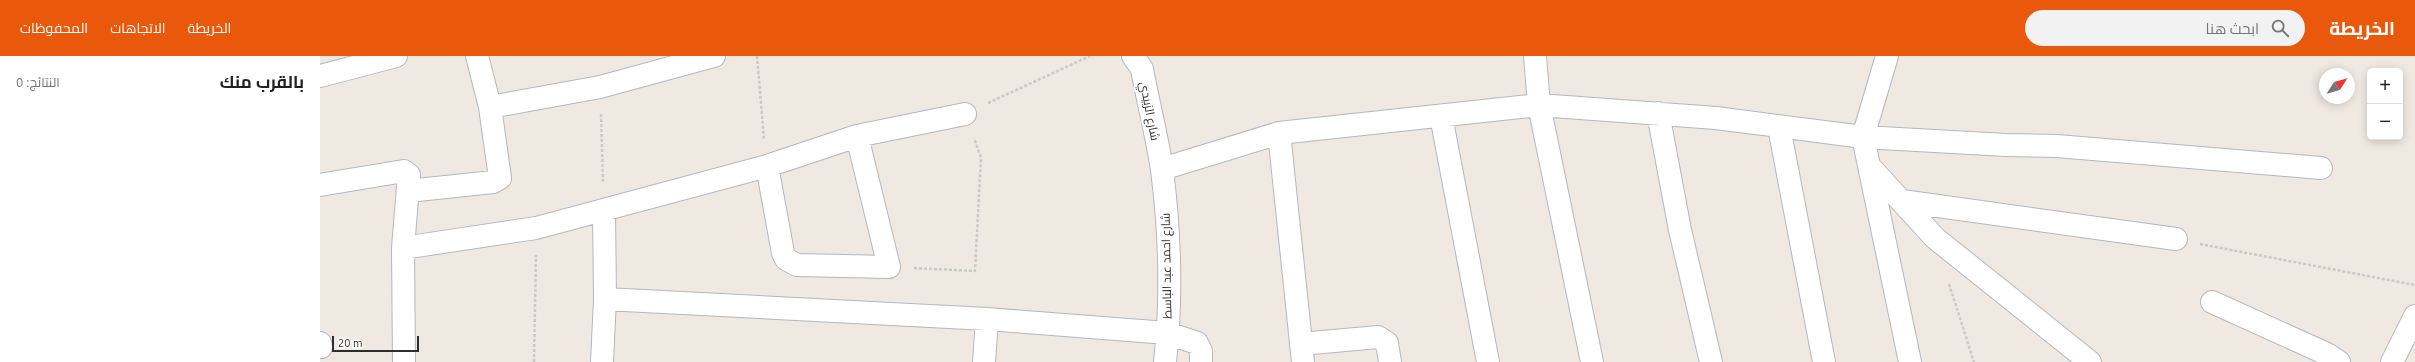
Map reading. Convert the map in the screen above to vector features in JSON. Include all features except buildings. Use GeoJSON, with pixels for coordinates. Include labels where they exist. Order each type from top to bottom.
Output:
{"type":"FeatureCollection","features":[{"type":"Feature","properties":{"kind":"street"},"geometry":{"type":"LineString","coordinates":[[320,76],[396,56]]}},
{"type":"Feature","properties":{"kind":"street"},"geometry":{"type":"LineString","coordinates":[[408,192],[493,182],[500,178],[490,107],[477,56]]}},
{"type":"Feature","properties":{"kind":"street"},"geometry":{"type":"LineString","coordinates":[[490,107],[600,87],[714,56]]}},
{"type":"Feature","properties":{"kind":"street","name":"شارع الزبيدي"},"geometry":{"type":"LineString","coordinates":[[1133,56],[1142,69],[1162,169]]}},
{"type":"Feature","properties":{"kind":"street"},"geometry":{"type":"LineString","coordinates":[[1535,56],[1539,105],[1592,362]]}},
{"type":"Feature","properties":{"kind":"street"},"geometry":{"type":"LineString","coordinates":[[1887,56],[1863,137],[1871,168],[1910,362]]}},
{"type":"Feature","properties":{"kind":"street"},"geometry":{"type":"LineString","coordinates":[[1162,169],[1279,133],[1539,105],[1716,118],[1863,137],[2006,145],[2057,146],[2321,168]]}},
{"type":"Feature","properties":{"kind":"street"},"geometry":{"type":"LineString","coordinates":[[1658,113],[1680,230],[1711,362]]}},
{"type":"Feature","properties":{"kind":"street"},"geometry":{"type":"LineString","coordinates":[[403,248],[536,228],[767,166],[857,136],[965,114]]}},
{"type":"Feature","properties":{"kind":"street"},"geometry":{"type":"LineString","coordinates":[[1441,116],[1488,362]]}},
{"type":"Feature","properties":{"kind":"street"},"geometry":{"type":"LineString","coordinates":[[1779,127],[1824,362]]}},
{"type":"Feature","properties":{"kind":"street"},"geometry":{"type":"LineString","coordinates":[[1279,133],[1302,353],[1378,336],[1387,343],[1390,362]]}},
{"type":"Feature","properties":{"kind":"street"},"geometry":{"type":"LineString","coordinates":[[767,166],[783,253],[786,259],[797,265],[889,267],[857,136]]}},
{"type":"Feature","properties":{"kind":"street"},"geometry":{"type":"LineString","coordinates":[[1871,168],[1935,238],[2090,362]]}},
{"type":"Feature","properties":{"kind":"street","name":"شارع احمد عبد الباسط"},"geometry":{"type":"LineString","coordinates":[[1162,169],[1167,224],[1169,278],[1165,362]]}},
{"type":"Feature","properties":{"kind":"street"},"geometry":{"type":"LineString","coordinates":[[320,185],[404,171],[410,175],[403,248],[404,362]]}},
{"type":"Feature","properties":{"kind":"street"},"geometry":{"type":"LineString","coordinates":[[1902,201],[2176,240]]}},
{"type":"Feature","properties":{"kind":"street"},"geometry":{"type":"LineString","coordinates":[[602,362],[605,299],[604,210]]}},
{"type":"Feature","properties":{"kind":"street"},"geometry":{"type":"LineString","coordinates":[[605,299],[987,319],[1167,333],[1197,343],[1201,351],[1201,362]]}},
{"type":"Feature","properties":{"kind":"street"},"geometry":{"type":"LineString","coordinates":[[2212,302],[2328,355],[2339,362]]}},
{"type":"Feature","properties":{"kind":"street"},"geometry":{"type":"LineString","coordinates":[[2392,362],[2415,316]]}},
{"type":"Feature","properties":{"kind":"street"},"geometry":{"type":"LineString","coordinates":[[984,362],[987,319]]}},
{"type":"Feature","properties":{"kind":"path"},"geometry":{"type":"LineString","coordinates":[[757,56],[767,166]]}},
{"type":"Feature","properties":{"kind":"path"},"geometry":{"type":"LineString","coordinates":[[889,267],[974,271],[981,158],[965,114],[1090,56]]}},
{"type":"Feature","properties":{"kind":"path"},"geometry":{"type":"LineString","coordinates":[[600,87],[604,210]]}},
{"type":"Feature","properties":{"kind":"path"},"geometry":{"type":"LineString","coordinates":[[534,362],[536,228]]}},
{"type":"Feature","properties":{"kind":"path"},"geometry":{"type":"LineString","coordinates":[[2176,240],[2415,285]]}},
{"type":"Feature","properties":{"kind":"path"},"geometry":{"type":"LineString","coordinates":[[1948,282],[1974,362]]}}]}
